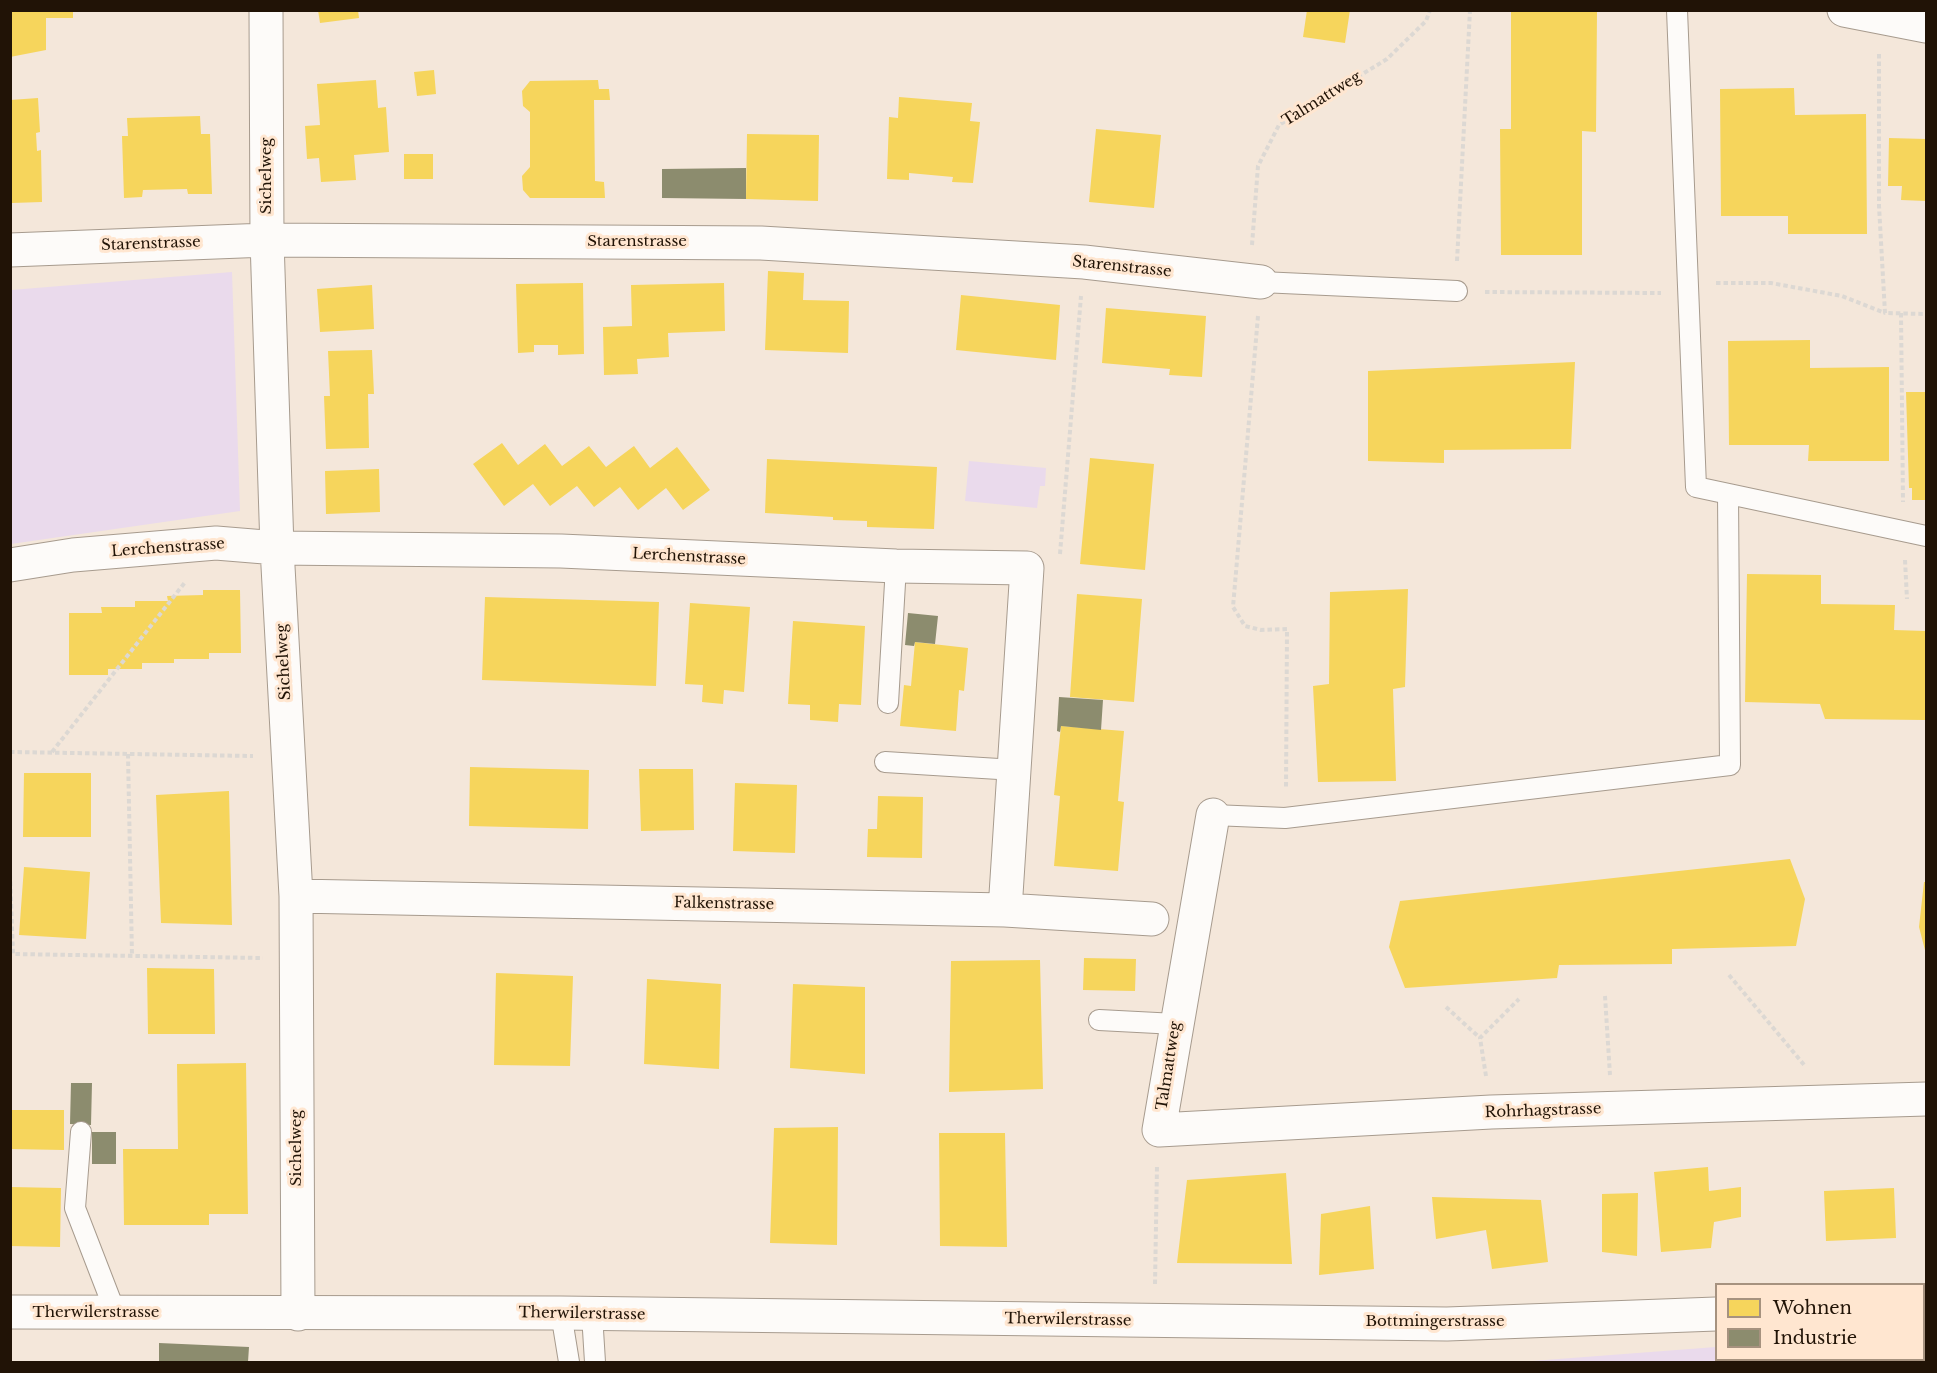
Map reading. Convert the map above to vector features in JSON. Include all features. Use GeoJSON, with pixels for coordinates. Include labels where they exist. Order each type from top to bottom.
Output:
{"type":"FeatureCollection","features":[{"type":"Feature","properties":{"kind":"street","name":"Sichelweg"},"geometry":{"type":"LineString","coordinates":[[266,10],[267,240],[277,548],[296,896],[298,1314]]}},
{"type":"Feature","properties":{"kind":"street"},"geometry":{"type":"LineString","coordinates":[[1856,13],[1926,26]]}},
{"type":"Feature","properties":{"kind":"street","name":"Starenstrasse"},"geometry":{"type":"LineString","coordinates":[[10,250],[267,240],[761,243],[1084,262],[1261,282]]}},
{"type":"Feature","properties":{"kind":"street","name":"Lerchenstrasse"},"geometry":{"type":"LineString","coordinates":[[10,565],[73,555],[216,543],[277,548],[561,551],[896,566],[1028,568]]}},
{"type":"Feature","properties":{"kind":"street"},"geometry":{"type":"LineString","coordinates":[[1005,910],[1028,568]]}},
{"type":"Feature","properties":{"kind":"street","name":"Talmattweg"},"geometry":{"type":"LineString","coordinates":[[1159,1130],[1213,815]]}},
{"type":"Feature","properties":{"kind":"street","name":"Falkenstrasse"},"geometry":{"type":"LineString","coordinates":[[296,896],[1005,910],[1152,919]]}},
{"type":"Feature","properties":{"kind":"street","name":"Rohrhagstrasse"},"geometry":{"type":"LineString","coordinates":[[1159,1130],[1491,1112],[1926,1099]]}},
{"type":"Feature","properties":{"kind":"street","name":"Therwilerstrasse"},"geometry":{"type":"LineString","coordinates":[[10,1312],[577,1314],[1154,1321]]}},
{"type":"Feature","properties":{"kind":"street","name":"Bottmingerstrasse"},"geometry":{"type":"LineString","coordinates":[[1154,1321],[1447,1324],[1715,1314]]}},
{"type":"Feature","properties":{"kind":"lane"},"geometry":{"type":"LineString","coordinates":[[1677,10],[1690,288],[1696,487],[1926,536]]}},
{"type":"Feature","properties":{"kind":"lane"},"geometry":{"type":"LineString","coordinates":[[1261,282],[1457,291]]}},
{"type":"Feature","properties":{"kind":"lane"},"geometry":{"type":"LineString","coordinates":[[1213,815],[1285,818],[1730,765],[1728,494]]}},
{"type":"Feature","properties":{"kind":"lane"},"geometry":{"type":"LineString","coordinates":[[888,703],[896,566]]}},
{"type":"Feature","properties":{"kind":"lane"},"geometry":{"type":"LineString","coordinates":[[885,762],[1015,770]]}},
{"type":"Feature","properties":{"kind":"lane"},"geometry":{"type":"LineString","coordinates":[[1099,1020],[1176,1024]]}},
{"type":"Feature","properties":{"kind":"lane"},"geometry":{"type":"LineString","coordinates":[[81,1132],[75,1208],[116,1314]]}},
{"type":"Feature","properties":{"kind":"lane"},"geometry":{"type":"LineString","coordinates":[[569,1362],[577,1314]]}},
{"type":"Feature","properties":{"kind":"lane"},"geometry":{"type":"LineString","coordinates":[[577,1314],[595,1362]]}},
{"type":"Feature","properties":{"kind":"path","name":"Talmattweg"},"geometry":{"type":"LineString","coordinates":[[1261,282],[1251,254],[1258,166],[1279,125],[1387,59],[1426,21],[1430,10]]}},
{"type":"Feature","properties":{"kind":"path"},"geometry":{"type":"LineString","coordinates":[[1457,237],[1470,10]]}},
{"type":"Feature","properties":{"kind":"path"},"geometry":{"type":"LineString","coordinates":[[1856,13],[1880,206],[1885,313]]}},
{"type":"Feature","properties":{"kind":"path"},"geometry":{"type":"LineString","coordinates":[[1028,568],[1059,568],[1084,262]]}},
{"type":"Feature","properties":{"kind":"path"},"geometry":{"type":"LineString","coordinates":[[1261,282],[1233,607],[1245,626],[1261,630],[1287,629],[1285,818]]}},
{"type":"Feature","properties":{"kind":"path"},"geometry":{"type":"LineString","coordinates":[[1486,292],[1690,288],[1771,283],[1842,296],[1885,313],[1926,314]]}},
{"type":"Feature","properties":{"kind":"path"},"geometry":{"type":"LineString","coordinates":[[1900,313],[1903,531],[1907,599]]}},
{"type":"Feature","properties":{"kind":"path"},"geometry":{"type":"LineString","coordinates":[[51,753],[216,543]]}},
{"type":"Feature","properties":{"kind":"path"},"geometry":{"type":"LineString","coordinates":[[10,752],[290,756]]}},
{"type":"Feature","properties":{"kind":"path"},"geometry":{"type":"LineString","coordinates":[[128,754],[132,956]]}},
{"type":"Feature","properties":{"kind":"path"},"geometry":{"type":"LineString","coordinates":[[10,874],[13,954],[297,958]]}},
{"type":"Feature","properties":{"kind":"path"},"geometry":{"type":"LineString","coordinates":[[1730,975],[1834,1102]]}},
{"type":"Feature","properties":{"kind":"path"},"geometry":{"type":"LineString","coordinates":[[1605,996],[1612,1108]]}},
{"type":"Feature","properties":{"kind":"path"},"geometry":{"type":"LineString","coordinates":[[1480,1038],[1519,999]]}},
{"type":"Feature","properties":{"kind":"path"},"geometry":{"type":"LineString","coordinates":[[1446,1007],[1480,1038],[1491,1112]]}},
{"type":"Feature","properties":{"kind":"path","name":"Talmattweg"},"geometry":{"type":"LineString","coordinates":[[1154,1321],[1159,1130]]}},
{"type":"Feature","properties":{"kind":"shaded area"},"geometry":{"type":"Polygon","coordinates":[[[232,272],[240,511],[11,544],[11,290],[232,272]]]}},
{"type":"Feature","properties":{"kind":"shaded area"},"geometry":{"type":"Polygon","coordinates":[[[969,461],[1046,468],[1045,486],[1040,486],[1037,508],[965,501],[969,461]]]}},
{"type":"Feature","properties":{"kind":"shaded area"},"geometry":{"type":"Polygon","coordinates":[[[1926,1331],[1926,1362],[1519,1362],[1715,1347],[1715,1361],[1925,1361],[1926,1331]]]}},
{"type":"Feature","properties":{"kind":"building: Wohnen"},"geometry":{"type":"Polygon","coordinates":[[[10,10],[73,10],[73,18],[46,18],[46,50],[10,57],[10,10]]]}},
{"type":"Feature","properties":{"kind":"building: Wohnen"},"geometry":{"type":"Polygon","coordinates":[[[318,10],[358,10],[359,18],[320,23],[318,10]]]}},
{"type":"Feature","properties":{"kind":"building: Wohnen"},"geometry":{"type":"Polygon","coordinates":[[[1307,10],[1350,10],[1345,43],[1303,37],[1307,10]]]}},
{"type":"Feature","properties":{"kind":"building: Wohnen"},"geometry":{"type":"Polygon","coordinates":[[[1511,11],[1597,12],[1596,132],[1582,131],[1582,255],[1501,255],[1500,129],[1511,129],[1511,11]]]}},
{"type":"Feature","properties":{"kind":"building: Wohnen"},"geometry":{"type":"Polygon","coordinates":[[[434,70],[436,94],[417,96],[414,72],[434,70]]]}},
{"type":"Feature","properties":{"kind":"building: Wohnen"},"geometry":{"type":"Polygon","coordinates":[[[376,80],[378,108],[386,107],[389,152],[354,155],[356,180],[321,182],[319,158],[307,159],[305,126],[320,125],[317,84],[376,80]]]}},
{"type":"Feature","properties":{"kind":"building: Wohnen"},"geometry":{"type":"Polygon","coordinates":[[[598,80],[599,89],[609,89],[610,100],[594,100],[595,181],[604,182],[605,198],[530,198],[523,190],[522,176],[530,167],[530,112],[523,106],[522,91],[530,81],[598,80]]]}},
{"type":"Feature","properties":{"kind":"building: Wohnen"},"geometry":{"type":"Polygon","coordinates":[[[1794,88],[1795,115],[1866,114],[1867,234],[1788,234],[1788,216],[1721,216],[1720,89],[1794,88]]]}},
{"type":"Feature","properties":{"kind":"building: Wohnen"},"geometry":{"type":"Polygon","coordinates":[[[899,97],[972,103],[970,121],[980,122],[973,183],[952,182],[953,177],[909,173],[909,180],[887,179],[889,117],[898,118],[899,97]]]}},
{"type":"Feature","properties":{"kind":"building: Wohnen"},"geometry":{"type":"Polygon","coordinates":[[[38,98],[40,132],[36,133],[37,151],[41,150],[42,202],[12,203],[10,100],[38,98]]]}},
{"type":"Feature","properties":{"kind":"building: Wohnen"},"geometry":{"type":"Polygon","coordinates":[[[200,116],[201,134],[210,134],[212,194],[188,194],[187,189],[143,190],[142,197],[124,198],[122,136],[128,136],[127,118],[200,116]]]}},
{"type":"Feature","properties":{"kind":"building: Wohnen"},"geometry":{"type":"Polygon","coordinates":[[[1096,129],[1161,135],[1154,208],[1089,202],[1096,129]]]}},
{"type":"Feature","properties":{"kind":"building: Wohnen"},"geometry":{"type":"Polygon","coordinates":[[[747,134],[819,135],[818,201],[746,199],[747,134]]]}},
{"type":"Feature","properties":{"kind":"building: Wohnen"},"geometry":{"type":"Polygon","coordinates":[[[1889,138],[1926,139],[1926,201],[1901,200],[1902,186],[1888,186],[1889,138]]]}},
{"type":"Feature","properties":{"kind":"building: Wohnen"},"geometry":{"type":"Polygon","coordinates":[[[404,154],[433,154],[433,179],[404,179],[404,154]]]}},
{"type":"Feature","properties":{"kind":"building: Wohnen"},"geometry":{"type":"Polygon","coordinates":[[[768,271],[804,273],[803,300],[849,301],[848,353],[765,350],[768,271]]]}},
{"type":"Feature","properties":{"kind":"building: Wohnen"},"geometry":{"type":"Polygon","coordinates":[[[583,283],[584,354],[558,355],[558,345],[534,345],[534,352],[518,353],[516,284],[583,283]]]}},
{"type":"Feature","properties":{"kind":"building: Wohnen"},"geometry":{"type":"Polygon","coordinates":[[[724,283],[725,331],[668,333],[669,357],[637,359],[638,374],[604,375],[603,327],[632,326],[631,285],[724,283]]]}},
{"type":"Feature","properties":{"kind":"building: Wohnen"},"geometry":{"type":"Polygon","coordinates":[[[372,285],[374,329],[320,332],[317,289],[372,285]]]}},
{"type":"Feature","properties":{"kind":"building: Wohnen"},"geometry":{"type":"Polygon","coordinates":[[[961,295],[1060,305],[1056,360],[956,350],[961,295]]]}},
{"type":"Feature","properties":{"kind":"building: Wohnen"},"geometry":{"type":"Polygon","coordinates":[[[1106,308],[1206,316],[1202,377],[1169,375],[1170,369],[1102,363],[1106,308]]]}},
{"type":"Feature","properties":{"kind":"building: Wohnen"},"geometry":{"type":"Polygon","coordinates":[[[1810,340],[1810,368],[1889,367],[1889,461],[1808,461],[1809,445],[1729,445],[1728,341],[1810,340]]]}},
{"type":"Feature","properties":{"kind":"building: Wohnen"},"geometry":{"type":"Polygon","coordinates":[[[372,350],[374,394],[368,394],[369,448],[326,449],[324,396],[330,396],[328,351],[372,350]]]}},
{"type":"Feature","properties":{"kind":"building: Wohnen"},"geometry":{"type":"Polygon","coordinates":[[[1575,362],[1571,449],[1444,450],[1444,463],[1368,461],[1368,371],[1575,362]]]}},
{"type":"Feature","properties":{"kind":"building: Wohnen"},"geometry":{"type":"Polygon","coordinates":[[[1906,392],[1926,392],[1926,500],[1912,500],[1912,488],[1909,488],[1906,392]]]}},
{"type":"Feature","properties":{"kind":"building: Wohnen"},"geometry":{"type":"Polygon","coordinates":[[[502,443],[518,465],[545,444],[562,466],[589,446],[606,467],[634,446],[650,468],[677,447],[710,490],[683,510],[666,488],[638,510],[620,487],[594,507],[577,486],[550,506],[533,484],[504,506],[473,464],[502,443]]]}},
{"type":"Feature","properties":{"kind":"building: Wohnen"},"geometry":{"type":"Polygon","coordinates":[[[1090,458],[1154,464],[1145,570],[1080,564],[1090,458]]]}},
{"type":"Feature","properties":{"kind":"building: Wohnen"},"geometry":{"type":"Polygon","coordinates":[[[767,459],[937,467],[934,529],[867,527],[867,521],[765,513],[767,459]]]}},
{"type":"Feature","properties":{"kind":"building: Wohnen"},"geometry":{"type":"Polygon","coordinates":[[[379,469],[380,512],[326,514],[325,471],[379,469]]]}},
{"type":"Feature","properties":{"kind":"building: Wohnen"},"geometry":{"type":"Polygon","coordinates":[[[1747,574],[1821,575],[1821,604],[1895,605],[1894,630],[1926,631],[1926,720],[1825,719],[1820,704],[1745,702],[1747,574]]]}},
{"type":"Feature","properties":{"kind":"building: Wohnen"},"geometry":{"type":"Polygon","coordinates":[[[1408,589],[1405,687],[1393,689],[1396,781],[1318,782],[1313,686],[1329,684],[1330,592],[1408,589]]]}},
{"type":"Feature","properties":{"kind":"building: Wohnen"},"geometry":{"type":"Polygon","coordinates":[[[203,590],[240,590],[241,653],[209,653],[209,659],[174,659],[174,663],[142,663],[142,669],[108,669],[108,675],[69,675],[69,613],[102,613],[101,607],[135,607],[135,601],[168,601],[167,596],[203,595],[203,590]]]}},
{"type":"Feature","properties":{"kind":"building: Wohnen"},"geometry":{"type":"Polygon","coordinates":[[[1077,594],[1142,599],[1134,702],[1070,697],[1077,594]]]}},
{"type":"Feature","properties":{"kind":"building: Wohnen"},"geometry":{"type":"Polygon","coordinates":[[[485,597],[659,602],[656,686],[482,680],[485,597]]]}},
{"type":"Feature","properties":{"kind":"building: Wohnen"},"geometry":{"type":"Polygon","coordinates":[[[690,603],[750,607],[744,692],[724,690],[723,704],[702,702],[703,685],[685,684],[690,603]]]}},
{"type":"Feature","properties":{"kind":"building: Wohnen"},"geometry":{"type":"Polygon","coordinates":[[[793,621],[865,626],[861,705],[839,704],[838,722],[810,720],[810,705],[788,704],[793,621]]]}},
{"type":"Feature","properties":{"kind":"building: Wohnen"},"geometry":{"type":"Polygon","coordinates":[[[915,642],[968,648],[964,691],[959,690],[956,731],[900,726],[904,685],[911,686],[915,642]]]}},
{"type":"Feature","properties":{"kind":"building: Wohnen"},"geometry":{"type":"Polygon","coordinates":[[[1061,726],[1124,731],[1118,801],[1124,802],[1118,871],[1054,866],[1060,796],[1054,795],[1061,726]]]}},
{"type":"Feature","properties":{"kind":"building: Wohnen"},"geometry":{"type":"Polygon","coordinates":[[[470,767],[589,770],[588,829],[469,826],[470,767]]]}},
{"type":"Feature","properties":{"kind":"building: Wohnen"},"geometry":{"type":"Polygon","coordinates":[[[639,769],[693,769],[694,830],[641,831],[639,769]]]}},
{"type":"Feature","properties":{"kind":"building: Wohnen"},"geometry":{"type":"Polygon","coordinates":[[[24,773],[91,773],[91,837],[23,837],[24,773]]]}},
{"type":"Feature","properties":{"kind":"building: Wohnen"},"geometry":{"type":"Polygon","coordinates":[[[735,783],[797,785],[795,853],[733,851],[735,783]]]}},
{"type":"Feature","properties":{"kind":"building: Wohnen"},"geometry":{"type":"Polygon","coordinates":[[[229,791],[232,925],[161,923],[156,795],[229,791]]]}},
{"type":"Feature","properties":{"kind":"building: Wohnen"},"geometry":{"type":"Polygon","coordinates":[[[878,796],[923,797],[922,858],[867,857],[868,829],[877,829],[878,796]]]}},
{"type":"Feature","properties":{"kind":"building: Wohnen"},"geometry":{"type":"Polygon","coordinates":[[[1790,859],[1805,899],[1796,946],[1672,949],[1672,964],[1559,965],[1557,978],[1405,988],[1389,947],[1400,901],[1790,859]]]}},
{"type":"Feature","properties":{"kind":"building: Wohnen"},"geometry":{"type":"Polygon","coordinates":[[[24,867],[90,872],[86,939],[19,935],[24,867]]]}},
{"type":"Feature","properties":{"kind":"building: Wohnen"},"geometry":{"type":"Polygon","coordinates":[[[1924,882],[1926,882],[1926,954],[1919,927],[1924,882]]]}},
{"type":"Feature","properties":{"kind":"building: Wohnen"},"geometry":{"type":"Polygon","coordinates":[[[1084,958],[1136,959],[1135,991],[1083,990],[1084,958]]]}},
{"type":"Feature","properties":{"kind":"building: Wohnen"},"geometry":{"type":"Polygon","coordinates":[[[1040,960],[1043,1089],[949,1092],[951,961],[1040,960]]]}},
{"type":"Feature","properties":{"kind":"building: Wohnen"},"geometry":{"type":"Polygon","coordinates":[[[147,968],[214,969],[215,1034],[148,1034],[147,968]]]}},
{"type":"Feature","properties":{"kind":"building: Wohnen"},"geometry":{"type":"Polygon","coordinates":[[[496,973],[573,976],[570,1066],[494,1065],[496,973]]]}},
{"type":"Feature","properties":{"kind":"building: Wohnen"},"geometry":{"type":"Polygon","coordinates":[[[647,979],[721,984],[719,1069],[644,1064],[647,979]]]}},
{"type":"Feature","properties":{"kind":"building: Wohnen"},"geometry":{"type":"Polygon","coordinates":[[[793,984],[865,987],[865,1074],[790,1068],[793,984]]]}},
{"type":"Feature","properties":{"kind":"building: Wohnen"},"geometry":{"type":"Polygon","coordinates":[[[246,1063],[248,1214],[209,1214],[209,1225],[124,1225],[123,1149],[178,1149],[177,1064],[246,1063]]]}},
{"type":"Feature","properties":{"kind":"building: Wohnen"},"geometry":{"type":"Polygon","coordinates":[[[10,1110],[64,1110],[64,1150],[10,1149],[10,1110]]]}},
{"type":"Feature","properties":{"kind":"building: Wohnen"},"geometry":{"type":"Polygon","coordinates":[[[838,1127],[837,1245],[770,1243],[774,1128],[838,1127]]]}},
{"type":"Feature","properties":{"kind":"building: Wohnen"},"geometry":{"type":"Polygon","coordinates":[[[939,1133],[1005,1133],[1007,1247],[940,1246],[939,1133]]]}},
{"type":"Feature","properties":{"kind":"building: Wohnen"},"geometry":{"type":"Polygon","coordinates":[[[1708,1167],[1709,1191],[1741,1187],[1741,1217],[1714,1222],[1711,1248],[1661,1252],[1654,1172],[1708,1167]]]}},
{"type":"Feature","properties":{"kind":"building: Wohnen"},"geometry":{"type":"Polygon","coordinates":[[[1286,1173],[1292,1264],[1177,1263],[1187,1180],[1286,1173]]]}},
{"type":"Feature","properties":{"kind":"building: Wohnen"},"geometry":{"type":"Polygon","coordinates":[[[10,1187],[61,1188],[60,1247],[10,1246],[10,1187]]]}},
{"type":"Feature","properties":{"kind":"building: Wohnen"},"geometry":{"type":"Polygon","coordinates":[[[1894,1188],[1896,1238],[1826,1241],[1824,1191],[1894,1188]]]}},
{"type":"Feature","properties":{"kind":"building: Wohnen"},"geometry":{"type":"Polygon","coordinates":[[[1638,1193],[1637,1256],[1602,1252],[1602,1194],[1638,1193]]]}},
{"type":"Feature","properties":{"kind":"building: Wohnen"},"geometry":{"type":"Polygon","coordinates":[[[1432,1197],[1541,1200],[1548,1262],[1492,1269],[1486,1230],[1436,1239],[1432,1197]]]}},
{"type":"Feature","properties":{"kind":"building: Wohnen"},"geometry":{"type":"Polygon","coordinates":[[[1370,1206],[1374,1269],[1319,1275],[1321,1214],[1370,1206]]]}},
{"type":"Feature","properties":{"kind":"building: Industrie"},"geometry":{"type":"Polygon","coordinates":[[[746,168],[746,199],[662,198],[662,169],[746,168]]]}},
{"type":"Feature","properties":{"kind":"building: Industrie"},"geometry":{"type":"Polygon","coordinates":[[[908,613],[938,616],[935,644],[915,642],[914,646],[905,645],[908,613]]]}},
{"type":"Feature","properties":{"kind":"building: Industrie"},"geometry":{"type":"Polygon","coordinates":[[[1059,697],[1103,700],[1101,730],[1061,726],[1060,732],[1057,731],[1059,697]]]}},
{"type":"Feature","properties":{"kind":"building: Industrie"},"geometry":{"type":"Polygon","coordinates":[[[71,1083],[92,1083],[91,1125],[70,1124],[71,1083]]]}},
{"type":"Feature","properties":{"kind":"building: Industrie"},"geometry":{"type":"Polygon","coordinates":[[[92,1132],[116,1132],[116,1164],[92,1164],[92,1132]]]}},
{"type":"Feature","properties":{"kind":"building: Industrie"},"geometry":{"type":"Polygon","coordinates":[[[159,1343],[249,1347],[248,1362],[159,1362],[159,1343]]]}}]}
